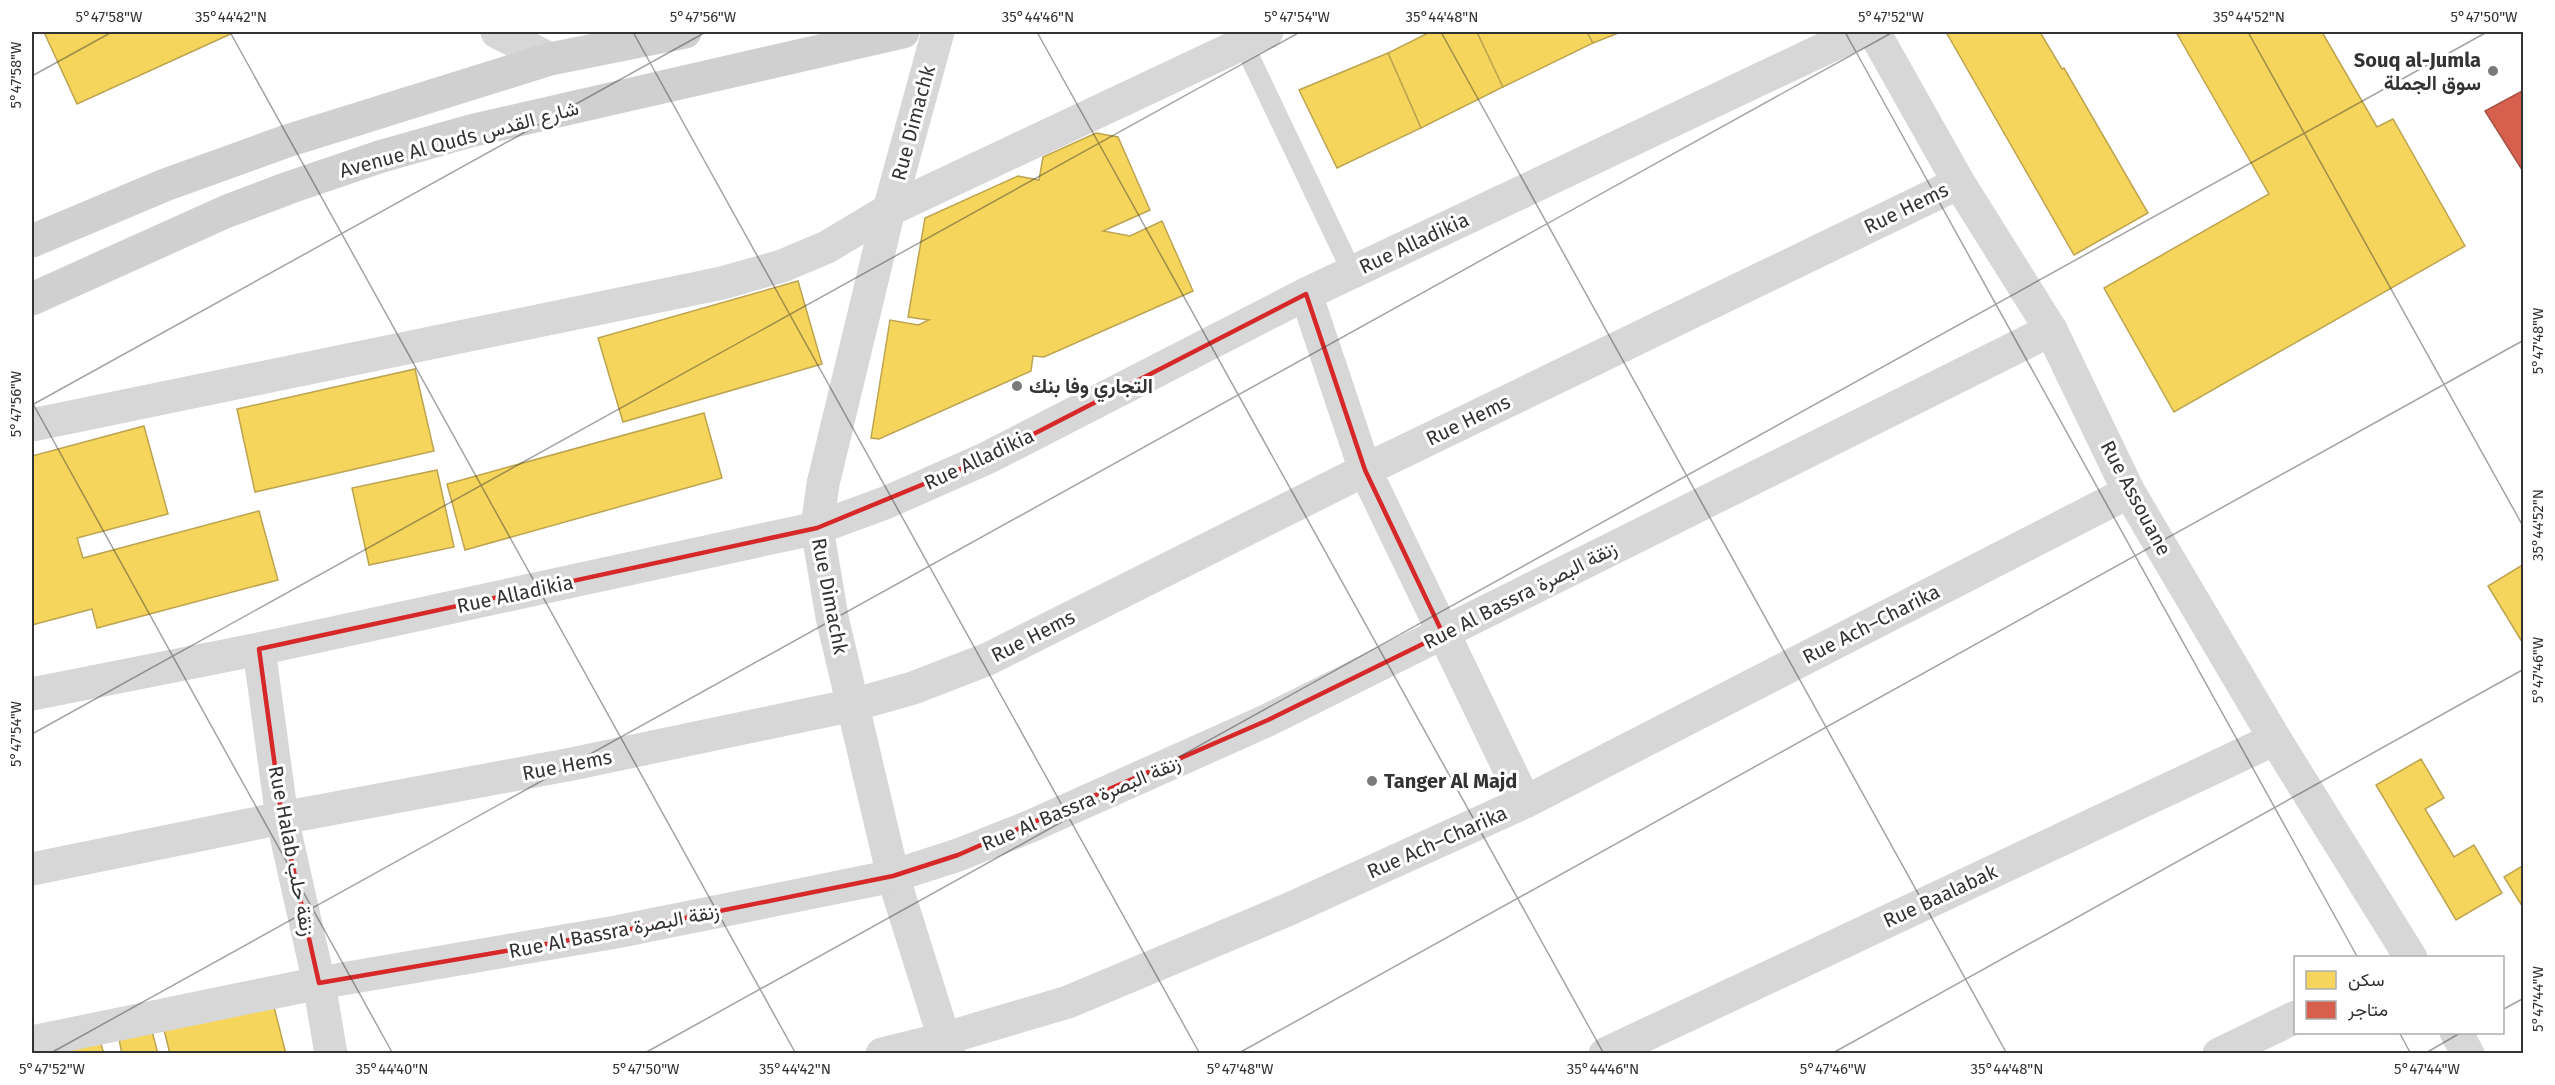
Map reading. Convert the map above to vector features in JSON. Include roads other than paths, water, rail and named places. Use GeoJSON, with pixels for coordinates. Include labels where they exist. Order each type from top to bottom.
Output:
{"type":"FeatureCollection","features":[{"type":"Feature","properties":{"kind":"main road"},"geometry":{"type":"LineString","coordinates":[[32,241],[165,185],[287,141],[550,59],[685,32]]}},
{"type":"Feature","properties":{"kind":"main road","name":"Avenue Al Quds شارع القدس"},"geometry":{"type":"LineString","coordinates":[[32,299],[225,212],[379,157],[470,132],[903,32]]}},
{"type":"Feature","properties":{"kind":"street"},"geometry":{"type":"LineString","coordinates":[[497,32],[550,59]]}},
{"type":"Feature","properties":{"kind":"street","name":"Rue Dimachk"},"geometry":{"type":"LineString","coordinates":[[938,32],[889,210],[823,484],[817,528],[832,617],[893,876],[946,1046]]}},
{"type":"Feature","properties":{"kind":"street","name":"Rue Alladikia"},"geometry":{"type":"LineString","coordinates":[[32,694],[259,649],[817,528],[885,503],[987,458],[1306,294],[1860,32]]}},
{"type":"Feature","properties":{"kind":"street","name":"Rue Assouane"},"geometry":{"type":"LineString","coordinates":[[1874,32],[1959,183],[2051,330],[2129,492],[2275,740],[2410,956]]}},
{"type":"Feature","properties":{"kind":"street"},"geometry":{"type":"LineString","coordinates":[[32,425],[722,283],[782,266],[827,247],[889,210],[1255,37]]}},
{"type":"Feature","properties":{"kind":"street","name":"Rue Hems"},"geometry":{"type":"LineString","coordinates":[[32,869],[282,818],[572,764],[853,705],[913,688],[988,659],[1365,470],[1959,183]]}},
{"type":"Feature","properties":{"kind":"street"},"geometry":{"type":"LineString","coordinates":[[1306,294],[1365,470],[1524,802]]}},
{"type":"Feature","properties":{"kind":"street","name":"Rue Al Bassra زنقة البصرة"},"geometry":{"type":"LineString","coordinates":[[32,1042],[319,983],[616,932],[893,876],[958,855],[1031,826],[1268,720],[2051,330]]}},
{"type":"Feature","properties":{"kind":"street","name":"Rue Ach–Charika"},"geometry":{"type":"LineString","coordinates":[[882,1053],[946,1046],[1068,1002],[1287,910],[1524,802],[2129,492]]}},
{"type":"Feature","properties":{"kind":"street","name":"Rue Halab زنقة حلب"},"geometry":{"type":"LineString","coordinates":[[259,649],[282,818],[319,983],[331,1053]]}},
{"type":"Feature","properties":{"kind":"street","name":"Rue Baalabak"},"geometry":{"type":"LineString","coordinates":[[1605,1053],[2275,740]]}},
{"type":"Feature","properties":{"kind":"street"},"geometry":{"type":"LineString","coordinates":[[2219,1053],[2294,1017]]}},
{"type":"Feature","properties":{"kind":"street"},"geometry":{"type":"LineString","coordinates":[[2457,1034],[2468,1053]]}},
{"type":"Feature","properties":{"kind":"lane"},"geometry":{"type":"LineString","coordinates":[[1255,37],[1352,272]]}},
{"type":"Feature","properties":{"kind":"place","name":"Souq al-Jumla سوق الجملة"},"geometry":{"type":"Point","coordinates":[2493,71]}},
{"type":"Feature","properties":{"kind":"place","name":"التجاري وفا بنك"},"geometry":{"type":"Point","coordinates":[1017,386]}},
{"type":"Feature","properties":{"kind":"place","name":"Tanger Al Majd"},"geometry":{"type":"Point","coordinates":[1372,781]}}]}
